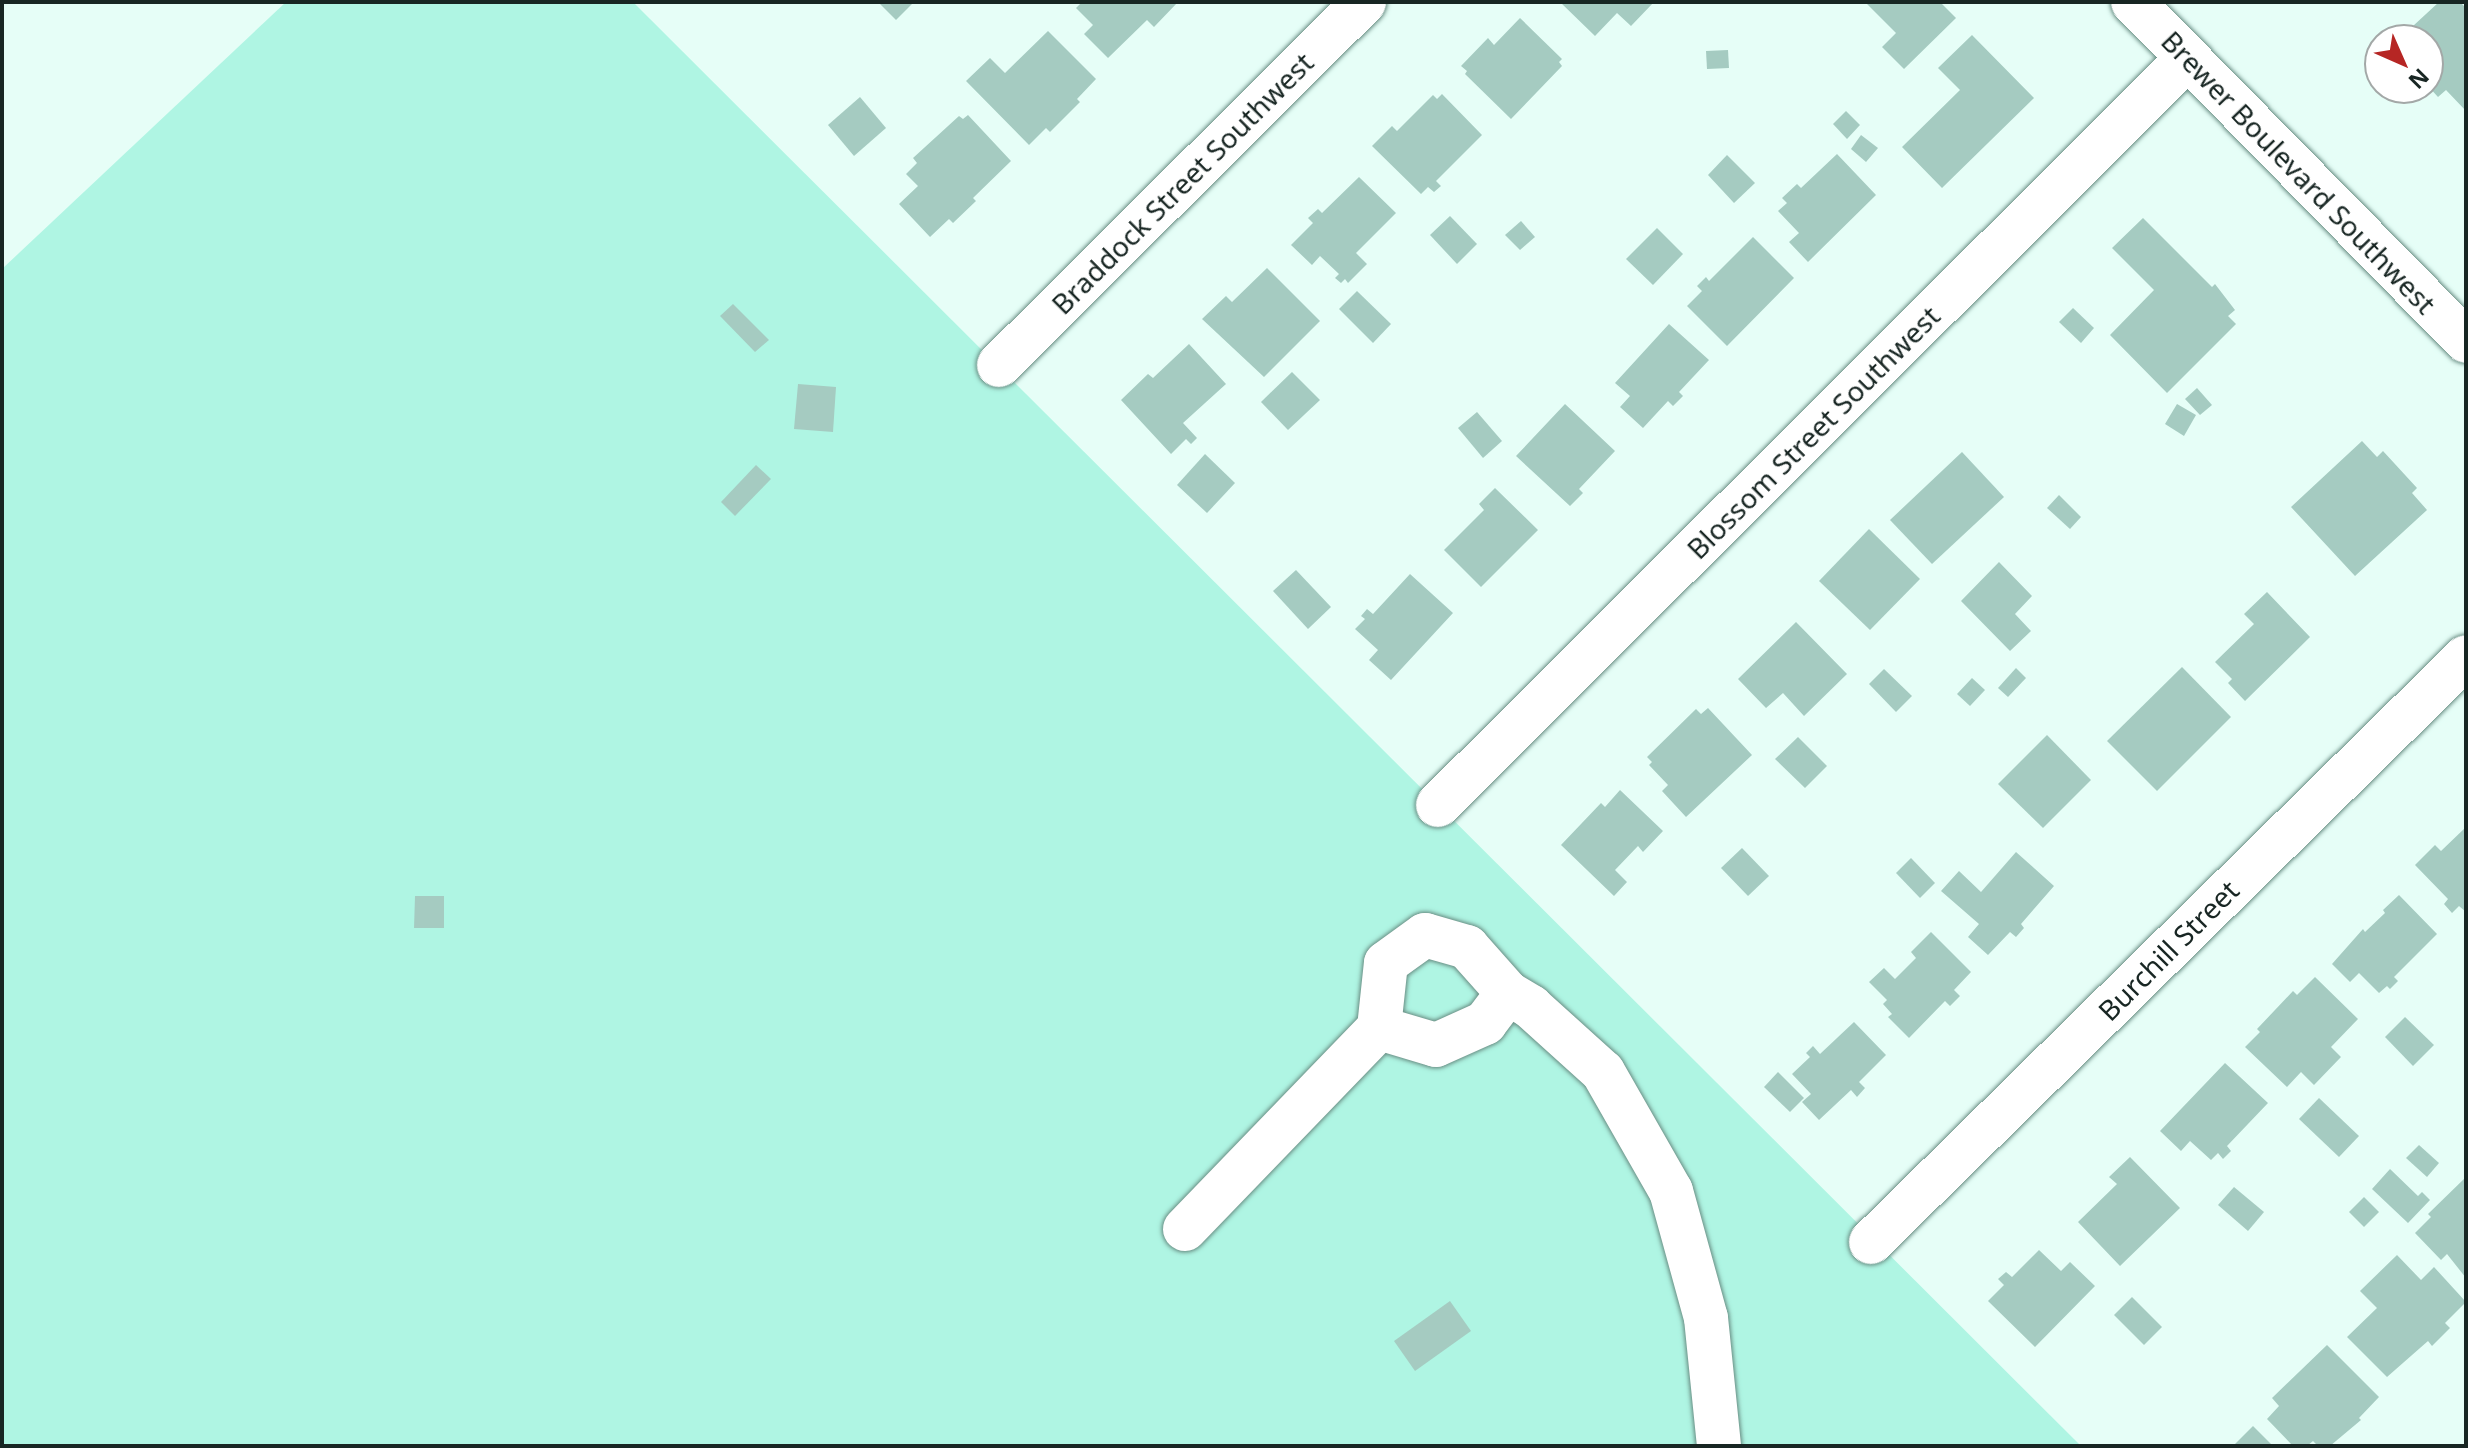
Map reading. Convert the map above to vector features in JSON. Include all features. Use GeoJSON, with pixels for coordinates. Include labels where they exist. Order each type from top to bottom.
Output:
{"type":"FeatureCollection","features":[{"type":"Feature","properties":{"kind":"street","name":"Braddock Street Southwest"},"geometry":{"type":"LineString","coordinates":[[999,365],[1364,2]]}},
{"type":"Feature","properties":{"kind":"street","name":"Brewer Boulevard Southwest"},"geometry":{"type":"LineString","coordinates":[[2133,2],[2466,341]]}},
{"type":"Feature","properties":{"kind":"street","name":"Blossom Street Southwest"},"geometry":{"type":"LineString","coordinates":[[1438,805],[2188,58]]}},
{"type":"Feature","properties":{"kind":"street","name":"Burchill Street"},"geometry":{"type":"LineString","coordinates":[[1871,1242],[2466,657]]}},
{"type":"Feature","properties":{"kind":"street"},"geometry":{"type":"LineString","coordinates":[[1185,1229],[1379,1028],[1386,963],[1425,935],[1467,947],[1508,993],[1531,1007],[1603,1072],[1671,1191],[1706,1318],[1719,1446]]}},
{"type":"Feature","properties":{"kind":"street"},"geometry":{"type":"LineString","coordinates":[[1379,1028],[1436,1045],[1485,1023],[1508,993]]}},
{"type":"Feature","properties":{"kind":"green space"},"geometry":{"type":"Polygon","coordinates":[[[286,2],[633,2],[2081,1446],[2,1446],[2,269],[286,2]]]}},
{"type":"Feature","properties":{"kind":"building"},"geometry":{"type":"Polygon","coordinates":[[[878,2],[914,2],[896,20],[878,2]]]}},
{"type":"Feature","properties":{"kind":"building"},"geometry":{"type":"Polygon","coordinates":[[[1082,2],[1178,2],[1154,27],[1147,20],[1108,58],[1084,34],[1093,25],[1076,8],[1082,2]]]}},
{"type":"Feature","properties":{"kind":"building"},"geometry":{"type":"Polygon","coordinates":[[[1560,2],[1654,2],[1631,26],[1617,13],[1595,36],[1560,2]]]}},
{"type":"Feature","properties":{"kind":"building"},"geometry":{"type":"Polygon","coordinates":[[[1865,2],[1940,2],[1956,18],[1904,69],[1882,47],[1896,33],[1865,2]]]}},
{"type":"Feature","properties":{"kind":"building"},"geometry":{"type":"Polygon","coordinates":[[[2439,2],[2460,2],[2466,8],[2466,111],[2446,90],[2444,92],[2444,24],[2415,24],[2439,2]]]}},
{"type":"Feature","properties":{"kind":"building"},"geometry":{"type":"Polygon","coordinates":[[[1520,18],[1562,59],[1559,62],[1562,66],[1511,119],[1465,74],[1467,71],[1461,66],[1488,38],[1494,45],[1520,18]]]}},
{"type":"Feature","properties":{"kind":"building"},"geometry":{"type":"Polygon","coordinates":[[[1048,31],[1096,79],[1077,99],[1080,102],[1050,132],[1046,128],[1029,145],[966,81],[990,58],[1005,73],[1048,31]]]}},
{"type":"Feature","properties":{"kind":"building"},"geometry":{"type":"Polygon","coordinates":[[[1972,35],[2034,98],[1942,188],[1902,147],[1960,90],[1938,68],[1972,35]]]}},
{"type":"Feature","properties":{"kind":"building"},"geometry":{"type":"Polygon","coordinates":[[[1728,50],[1729,68],[1707,69],[1706,51],[1728,50]]]}},
{"type":"Feature","properties":{"kind":"building"},"geometry":{"type":"Polygon","coordinates":[[[1442,94],[1482,135],[1436,181],[1441,186],[1434,192],[1428,187],[1421,194],[1372,146],[1392,126],[1397,131],[1433,95],[1437,99],[1442,94]]]}},
{"type":"Feature","properties":{"kind":"building"},"geometry":{"type":"Polygon","coordinates":[[[860,97],[886,128],[854,156],[828,125],[860,97]]]}},
{"type":"Feature","properties":{"kind":"building"},"geometry":{"type":"Polygon","coordinates":[[[1846,111],[1860,125],[1847,139],[1833,124],[1846,111]]]}},
{"type":"Feature","properties":{"kind":"building"},"geometry":{"type":"Polygon","coordinates":[[[968,115],[1011,161],[973,198],[976,201],[953,223],[949,219],[930,237],[899,204],[918,186],[906,174],[917,163],[913,158],[959,116],[963,119],[968,115]]]}},
{"type":"Feature","properties":{"kind":"building"},"geometry":{"type":"Polygon","coordinates":[[[1861,135],[1878,148],[1866,162],[1851,149],[1861,135]]]}},
{"type":"Feature","properties":{"kind":"building"},"geometry":{"type":"Polygon","coordinates":[[[1837,154],[1876,195],[1808,262],[1789,242],[1799,233],[1778,211],[1787,203],[1782,198],[1797,184],[1801,188],[1837,154]]]}},
{"type":"Feature","properties":{"kind":"building"},"geometry":{"type":"Polygon","coordinates":[[[1727,155],[1755,183],[1734,203],[1708,175],[1727,155]]]}},
{"type":"Feature","properties":{"kind":"building"},"geometry":{"type":"Polygon","coordinates":[[[1359,177],[1396,213],[1356,253],[1367,264],[1348,283],[1345,279],[1341,283],[1335,278],[1339,274],[1320,256],[1312,265],[1291,245],[1313,223],[1308,218],[1318,209],[1322,213],[1359,177]]]}},
{"type":"Feature","properties":{"kind":"building"},"geometry":{"type":"Polygon","coordinates":[[[1450,216],[1477,244],[1457,264],[1430,235],[1450,216]]]}},
{"type":"Feature","properties":{"kind":"building"},"geometry":{"type":"Polygon","coordinates":[[[2143,218],[2212,287],[2215,284],[2235,310],[2228,316],[2236,324],[2167,393],[2110,335],[2154,290],[2112,248],[2143,218]]]}},
{"type":"Feature","properties":{"kind":"building"},"geometry":{"type":"Polygon","coordinates":[[[1521,221],[1535,237],[1520,250],[1505,235],[1521,221]]]}},
{"type":"Feature","properties":{"kind":"building"},"geometry":{"type":"Polygon","coordinates":[[[1657,228],[1683,254],[1653,285],[1626,259],[1657,228]]]}},
{"type":"Feature","properties":{"kind":"building"},"geometry":{"type":"Polygon","coordinates":[[[1753,237],[1794,278],[1727,346],[1687,306],[1702,291],[1697,286],[1706,277],[1709,281],[1753,237]]]}},
{"type":"Feature","properties":{"kind":"building"},"geometry":{"type":"Polygon","coordinates":[[[1267,268],[1320,321],[1264,377],[1202,319],[1226,296],[1232,302],[1267,268]]]}},
{"type":"Feature","properties":{"kind":"building"},"geometry":{"type":"Polygon","coordinates":[[[1357,291],[1391,324],[1373,343],[1339,309],[1357,291]]]}},
{"type":"Feature","properties":{"kind":"building"},"geometry":{"type":"Polygon","coordinates":[[[733,304],[769,340],[755,352],[720,316],[733,304]]]}},
{"type":"Feature","properties":{"kind":"building"},"geometry":{"type":"Polygon","coordinates":[[[2073,308],[2094,328],[2081,343],[2059,322],[2073,308]]]}},
{"type":"Feature","properties":{"kind":"building"},"geometry":{"type":"Polygon","coordinates":[[[1669,324],[1709,360],[1679,392],[1683,396],[1673,406],[1668,401],[1643,428],[1620,407],[1630,396],[1615,383],[1669,324]]]}},
{"type":"Feature","properties":{"kind":"building"},"geometry":{"type":"Polygon","coordinates":[[[1189,344],[1226,384],[1183,423],[1197,438],[1191,444],[1186,439],[1171,454],[1121,400],[1148,374],[1153,378],[1189,344]]]}},
{"type":"Feature","properties":{"kind":"building"},"geometry":{"type":"Polygon","coordinates":[[[1292,372],[1320,400],[1288,430],[1261,402],[1292,372]]]}},
{"type":"Feature","properties":{"kind":"building"},"geometry":{"type":"Polygon","coordinates":[[[798,384],[836,387],[833,432],[794,429],[798,384]]]}},
{"type":"Feature","properties":{"kind":"building"},"geometry":{"type":"Polygon","coordinates":[[[2197,388],[2212,405],[2200,415],[2185,399],[2197,388]]]}},
{"type":"Feature","properties":{"kind":"building"},"geometry":{"type":"Polygon","coordinates":[[[1565,404],[1615,451],[1579,489],[1583,493],[1570,506],[1516,456],[1565,404]]]}},
{"type":"Feature","properties":{"kind":"building"},"geometry":{"type":"Polygon","coordinates":[[[2177,404],[2196,415],[2184,436],[2165,424],[2177,404]]]}},
{"type":"Feature","properties":{"kind":"building"},"geometry":{"type":"Polygon","coordinates":[[[1477,412],[1502,441],[1483,458],[1458,428],[1477,412]]]}},
{"type":"Feature","properties":{"kind":"building"},"geometry":{"type":"Polygon","coordinates":[[[2362,441],[2377,457],[2383,451],[2417,488],[2412,493],[2427,510],[2355,576],[2291,507],[2362,441]]]}},
{"type":"Feature","properties":{"kind":"building"},"geometry":{"type":"Polygon","coordinates":[[[1962,452],[2004,497],[1932,564],[1890,520],[1962,452]]]}},
{"type":"Feature","properties":{"kind":"building"},"geometry":{"type":"Polygon","coordinates":[[[1205,454],[1235,483],[1207,513],[1177,485],[1205,454]]]}},
{"type":"Feature","properties":{"kind":"building"},"geometry":{"type":"Polygon","coordinates":[[[756,465],[771,479],[735,516],[721,502],[756,465]]]}},
{"type":"Feature","properties":{"kind":"building"},"geometry":{"type":"Polygon","coordinates":[[[1495,488],[1538,530],[1481,587],[1444,550],[1484,510],[1479,504],[1495,488]]]}},
{"type":"Feature","properties":{"kind":"building"},"geometry":{"type":"Polygon","coordinates":[[[2059,495],[2081,517],[2070,529],[2047,508],[2059,495]]]}},
{"type":"Feature","properties":{"kind":"building"},"geometry":{"type":"Polygon","coordinates":[[[1869,529],[1920,579],[1870,630],[1819,581],[1869,529]]]}},
{"type":"Feature","properties":{"kind":"building"},"geometry":{"type":"Polygon","coordinates":[[[1999,562],[2032,596],[2015,614],[2031,631],[2010,651],[1961,601],[1999,562]]]}},
{"type":"Feature","properties":{"kind":"building"},"geometry":{"type":"Polygon","coordinates":[[[1296,570],[1331,607],[1308,629],[1273,591],[1296,570]]]}},
{"type":"Feature","properties":{"kind":"building"},"geometry":{"type":"Polygon","coordinates":[[[1410,574],[1453,613],[1391,680],[1369,660],[1378,650],[1355,629],[1365,619],[1361,616],[1367,609],[1373,614],[1410,574]]]}},
{"type":"Feature","properties":{"kind":"building"},"geometry":{"type":"Polygon","coordinates":[[[2267,592],[2310,637],[2245,701],[2228,683],[2232,679],[2215,662],[2254,624],[2244,614],[2267,592]]]}},
{"type":"Feature","properties":{"kind":"building"},"geometry":{"type":"Polygon","coordinates":[[[1796,622],[1847,674],[1804,716],[1783,693],[1766,708],[1738,679],[1796,622]]]}},
{"type":"Feature","properties":{"kind":"building"},"geometry":{"type":"Polygon","coordinates":[[[2182,667],[2231,717],[2157,791],[2107,741],[2182,667]]]}},
{"type":"Feature","properties":{"kind":"building"},"geometry":{"type":"Polygon","coordinates":[[[2016,668],[2026,678],[2008,697],[1998,688],[2016,668]]]}},
{"type":"Feature","properties":{"kind":"building"},"geometry":{"type":"Polygon","coordinates":[[[1884,669],[1912,696],[1896,712],[1869,684],[1884,669]]]}},
{"type":"Feature","properties":{"kind":"building"},"geometry":{"type":"Polygon","coordinates":[[[1972,678],[1985,690],[1970,706],[1957,694],[1972,678]]]}},
{"type":"Feature","properties":{"kind":"building"},"geometry":{"type":"Polygon","coordinates":[[[1708,708],[1752,755],[1686,817],[1662,791],[1668,785],[1649,765],[1652,762],[1647,757],[1696,709],[1701,714],[1708,708]]]}},
{"type":"Feature","properties":{"kind":"building"},"geometry":{"type":"Polygon","coordinates":[[[2047,735],[2091,780],[2043,828],[1998,784],[2047,735]]]}},
{"type":"Feature","properties":{"kind":"building"},"geometry":{"type":"Polygon","coordinates":[[[1798,737],[1827,766],[1805,788],[1775,759],[1798,737]]]}},
{"type":"Feature","properties":{"kind":"building"},"geometry":{"type":"Polygon","coordinates":[[[1620,790],[1663,831],[1643,852],[1638,846],[1615,870],[1627,882],[1614,896],[1561,845],[1601,803],[1605,807],[1620,790]]]}},
{"type":"Feature","properties":{"kind":"building"},"geometry":{"type":"Polygon","coordinates":[[[2466,827],[2466,912],[2459,906],[2452,913],[2444,904],[2448,899],[2415,865],[2435,845],[2441,851],[2466,827]]]}},
{"type":"Feature","properties":{"kind":"building"},"geometry":{"type":"Polygon","coordinates":[[[1742,848],[1769,876],[1748,896],[1721,868],[1742,848]]]}},
{"type":"Feature","properties":{"kind":"building"},"geometry":{"type":"Polygon","coordinates":[[[2016,852],[2054,886],[2021,924],[2024,928],[2016,937],[2010,932],[1988,955],[1968,937],[1979,924],[1941,891],[1959,871],[1981,892],[2016,852]]]}},
{"type":"Feature","properties":{"kind":"building"},"geometry":{"type":"Polygon","coordinates":[[[1911,858],[1935,883],[1920,898],[1896,873],[1911,858]]]}},
{"type":"Feature","properties":{"kind":"building"},"geometry":{"type":"Polygon","coordinates":[[[2399,895],[2437,934],[2394,977],[2398,981],[2390,989],[2387,986],[2379,993],[2359,973],[2350,982],[2332,964],[2363,929],[2365,932],[2385,913],[2383,910],[2399,895]]]}},
{"type":"Feature","properties":{"kind":"building"},"geometry":{"type":"Polygon","coordinates":[[[415,896],[444,896],[444,928],[414,928],[415,896]]]}},
{"type":"Feature","properties":{"kind":"building"},"geometry":{"type":"Polygon","coordinates":[[[1931,932],[1971,972],[1954,990],[1960,996],[1950,1006],[1945,1001],[1909,1038],[1888,1017],[1892,1014],[1883,1004],[1887,1000],[1869,982],[1884,968],[1895,979],[1916,958],[1911,952],[1931,932]]]}},
{"type":"Feature","properties":{"kind":"building"},"geometry":{"type":"Polygon","coordinates":[[[2315,977],[2358,1019],[2331,1047],[2341,1057],[2314,1085],[2301,1072],[2287,1087],[2245,1047],[2260,1032],[2257,1029],[2293,991],[2297,995],[2315,977]]]}},
{"type":"Feature","properties":{"kind":"building"},"geometry":{"type":"Polygon","coordinates":[[[2405,1017],[2434,1045],[2413,1066],[2385,1037],[2405,1017]]]}},
{"type":"Feature","properties":{"kind":"building"},"geometry":{"type":"Polygon","coordinates":[[[1854,1022],[1886,1055],[1859,1082],[1865,1088],[1857,1097],[1851,1090],[1819,1120],[1802,1102],[1811,1094],[1792,1074],[1810,1057],[1806,1053],[1813,1046],[1820,1054],[1854,1022]]]}},
{"type":"Feature","properties":{"kind":"building"},"geometry":{"type":"Polygon","coordinates":[[[2225,1063],[2268,1103],[2227,1146],[2231,1151],[2223,1159],[2218,1153],[2211,1160],[2190,1141],[2181,1151],[2160,1131],[2225,1063]]]}},
{"type":"Feature","properties":{"kind":"building"},"geometry":{"type":"Polygon","coordinates":[[[1778,1072],[1804,1098],[1790,1112],[1764,1087],[1778,1072]]]}},
{"type":"Feature","properties":{"kind":"building"},"geometry":{"type":"Polygon","coordinates":[[[2319,1098],[2359,1136],[2339,1157],[2299,1119],[2319,1098]]]}},
{"type":"Feature","properties":{"kind":"building"},"geometry":{"type":"Polygon","coordinates":[[[2419,1145],[2439,1163],[2427,1177],[2406,1158],[2419,1145]]]}},
{"type":"Feature","properties":{"kind":"building"},"geometry":{"type":"Polygon","coordinates":[[[2130,1157],[2180,1208],[2120,1266],[2078,1222],[2117,1184],[2109,1177],[2130,1157]]]}},
{"type":"Feature","properties":{"kind":"building"},"geometry":{"type":"Polygon","coordinates":[[[2390,1169],[2418,1196],[2422,1192],[2430,1200],[2408,1223],[2372,1189],[2390,1169]]]}},
{"type":"Feature","properties":{"kind":"building"},"geometry":{"type":"Polygon","coordinates":[[[2466,1177],[2466,1278],[2447,1254],[2441,1260],[2415,1233],[2431,1217],[2428,1214],[2466,1177]]]}},
{"type":"Feature","properties":{"kind":"building"},"geometry":{"type":"Polygon","coordinates":[[[2234,1187],[2264,1212],[2248,1231],[2218,1205],[2234,1187]]]}},
{"type":"Feature","properties":{"kind":"building"},"geometry":{"type":"Polygon","coordinates":[[[2364,1197],[2379,1212],[2364,1227],[2349,1212],[2364,1197]]]}},
{"type":"Feature","properties":{"kind":"building"},"geometry":{"type":"Polygon","coordinates":[[[2039,1250],[2061,1271],[2070,1262],[2095,1286],[2035,1347],[1988,1301],[2004,1285],[1998,1279],[2006,1272],[2012,1277],[2039,1250]]]}},
{"type":"Feature","properties":{"kind":"building"},"geometry":{"type":"Polygon","coordinates":[[[2397,1255],[2421,1280],[2434,1267],[2466,1302],[2445,1323],[2450,1328],[2432,1346],[2428,1341],[2387,1377],[2347,1337],[2377,1308],[2360,1291],[2397,1255]]]}},
{"type":"Feature","properties":{"kind":"building"},"geometry":{"type":"Polygon","coordinates":[[[2132,1297],[2162,1327],[2144,1345],[2114,1315],[2132,1297]]]}},
{"type":"Feature","properties":{"kind":"building"},"geometry":{"type":"Polygon","coordinates":[[[1450,1301],[1471,1331],[1415,1371],[1394,1341],[1450,1301]]]}},
{"type":"Feature","properties":{"kind":"building"},"geometry":{"type":"Polygon","coordinates":[[[2327,1345],[2379,1397],[2359,1418],[2361,1420],[2330,1446],[2318,1446],[2313,1441],[2307,1446],[2293,1446],[2267,1419],[2279,1406],[2272,1398],[2327,1345]]]}},
{"type":"Feature","properties":{"kind":"building"},"geometry":{"type":"Polygon","coordinates":[[[2253,1426],[2273,1446],[2233,1446],[2253,1426]]]}}]}
